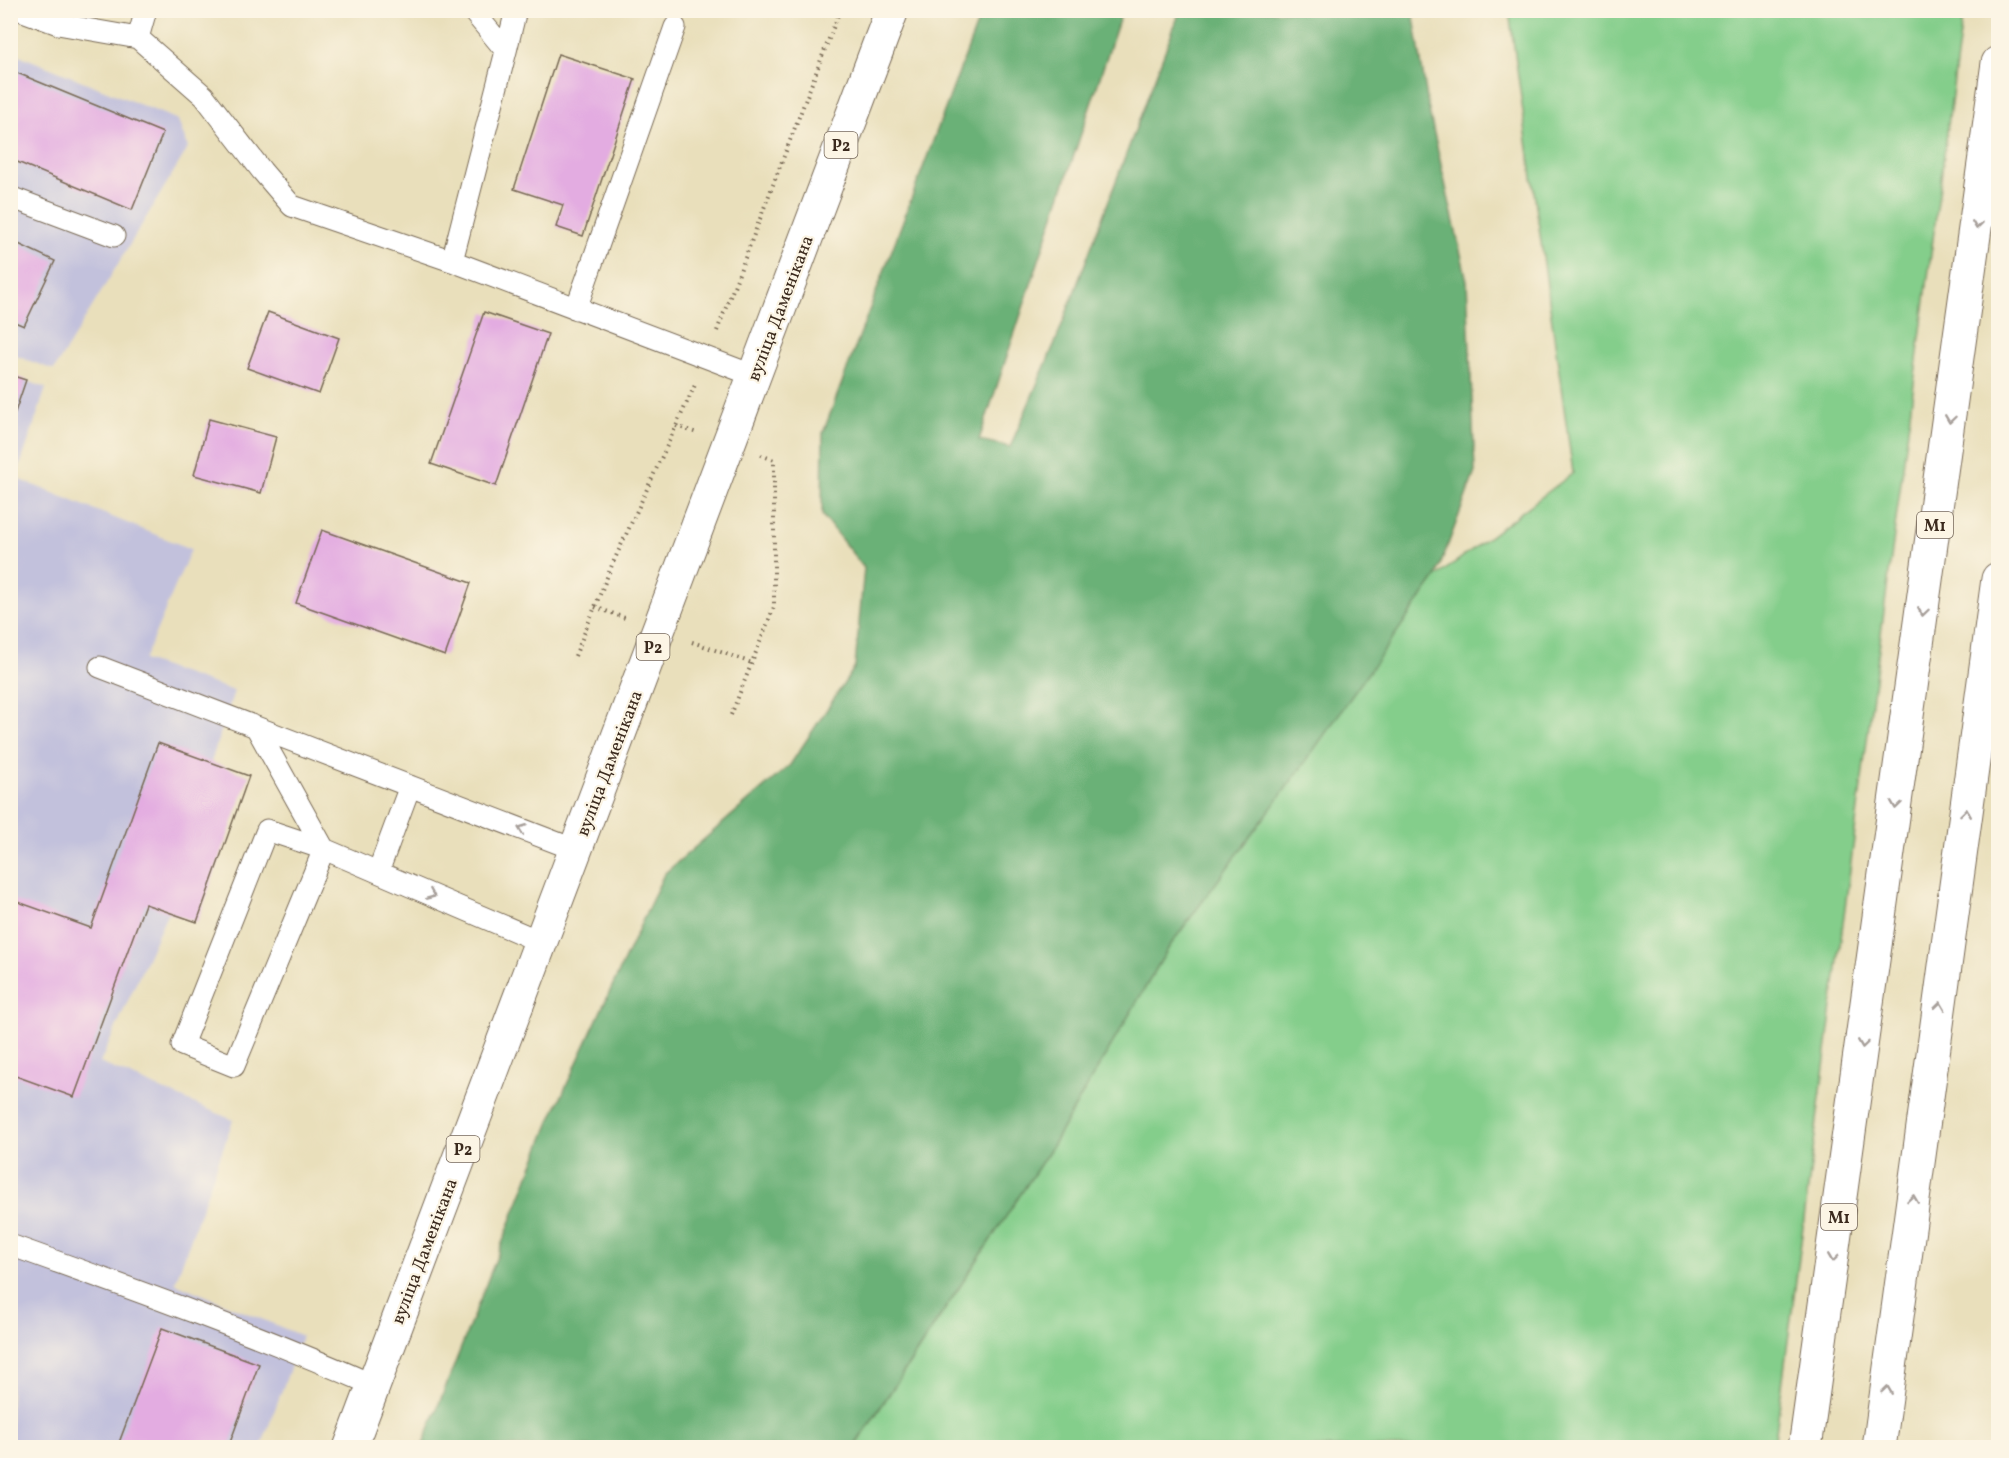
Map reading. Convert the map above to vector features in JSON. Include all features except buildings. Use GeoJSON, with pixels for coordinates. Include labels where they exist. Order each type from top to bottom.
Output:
{"type":"FeatureCollection","features":[{"type":"Feature","properties":{"kind":"main road","name":"вуліца Даменікана"},"geometry":{"type":"LineString","coordinates":[[350,1448],[892,10]]}},
{"type":"Feature","properties":{"kind":"main road","name":"М1"},"geometry":{"type":"LineString","coordinates":[[1806,1448],[1998,63]]}},
{"type":"Feature","properties":{"kind":"main road"},"geometry":{"type":"LineString","coordinates":[[1879,1448],[1998,579]]}},
{"type":"Feature","properties":{"kind":"lane"},"geometry":{"type":"LineString","coordinates":[[20,10],[58,24],[138,38],[204,96],[292,206],[452,261],[755,376]]}},
{"type":"Feature","properties":{"kind":"lane"},"geometry":{"type":"LineString","coordinates":[[138,38],[146,10]]}},
{"type":"Feature","properties":{"kind":"lane"},"geometry":{"type":"LineString","coordinates":[[472,10],[506,51]]}},
{"type":"Feature","properties":{"kind":"lane"},"geometry":{"type":"LineString","coordinates":[[452,261],[516,10]]}},
{"type":"Feature","properties":{"kind":"lane"},"geometry":{"type":"LineString","coordinates":[[576,309],[675,27]]}},
{"type":"Feature","properties":{"kind":"lane"},"geometry":{"type":"LineString","coordinates":[[10,196],[114,236]]}},
{"type":"Feature","properties":{"kind":"lane"},"geometry":{"type":"LineString","coordinates":[[100,667],[576,850]]}},
{"type":"Feature","properties":{"kind":"lane"},"geometry":{"type":"LineString","coordinates":[[256,727],[324,849]]}},
{"type":"Feature","properties":{"kind":"lane"},"geometry":{"type":"LineString","coordinates":[[378,872],[410,786]]}},
{"type":"Feature","properties":{"kind":"lane"},"geometry":{"type":"LineString","coordinates":[[324,849],[234,1066],[182,1045],[267,830],[324,849],[541,942]]}},
{"type":"Feature","properties":{"kind":"lane"},"geometry":{"type":"LineString","coordinates":[[10,1245],[296,1351],[373,1385]]}},
{"type":"Feature","properties":{"kind":"path"},"geometry":{"type":"LineString","coordinates":[[575,656],[612,565],[707,358],[840,10]]}},
{"type":"Feature","properties":{"kind":"path"},"geometry":{"type":"LineString","coordinates":[[731,715],[774,608],[774,459]]}},
{"type":"Feature","properties":{"kind":"shaded area"},"geometry":{"type":"Polygon","coordinates":[[[11,52],[178,120],[188,148],[54,370],[11,354],[11,52]]]}},
{"type":"Feature","properties":{"kind":"shaded area"},"geometry":{"type":"Polygon","coordinates":[[[11,375],[46,388],[16,478],[191,549],[144,660],[234,691],[211,762],[249,776],[197,922],[168,912],[100,1063],[233,1120],[175,1283],[302,1336],[261,1447],[11,1448],[11,375]]]}},
{"type":"Feature","properties":{"kind":"green space"},"geometry":{"type":"Polygon","coordinates":[[[982,11],[1122,11],[979,440],[1010,447],[1057,338],[1180,11],[1413,11],[1429,111],[1467,281],[1475,472],[1436,577],[1303,765],[1169,947],[1049,1151],[854,1447],[422,1447],[551,1119],[664,874],[790,765],[855,667],[864,568],[822,515],[823,433],[982,11]]]}},
{"type":"Feature","properties":{"kind":"green space"},"geometry":{"type":"Polygon","coordinates":[[[1509,11],[1963,11],[1774,1447],[854,1448],[1049,1151],[1169,947],[1436,577],[1573,473],[1509,11]]]}}]}
